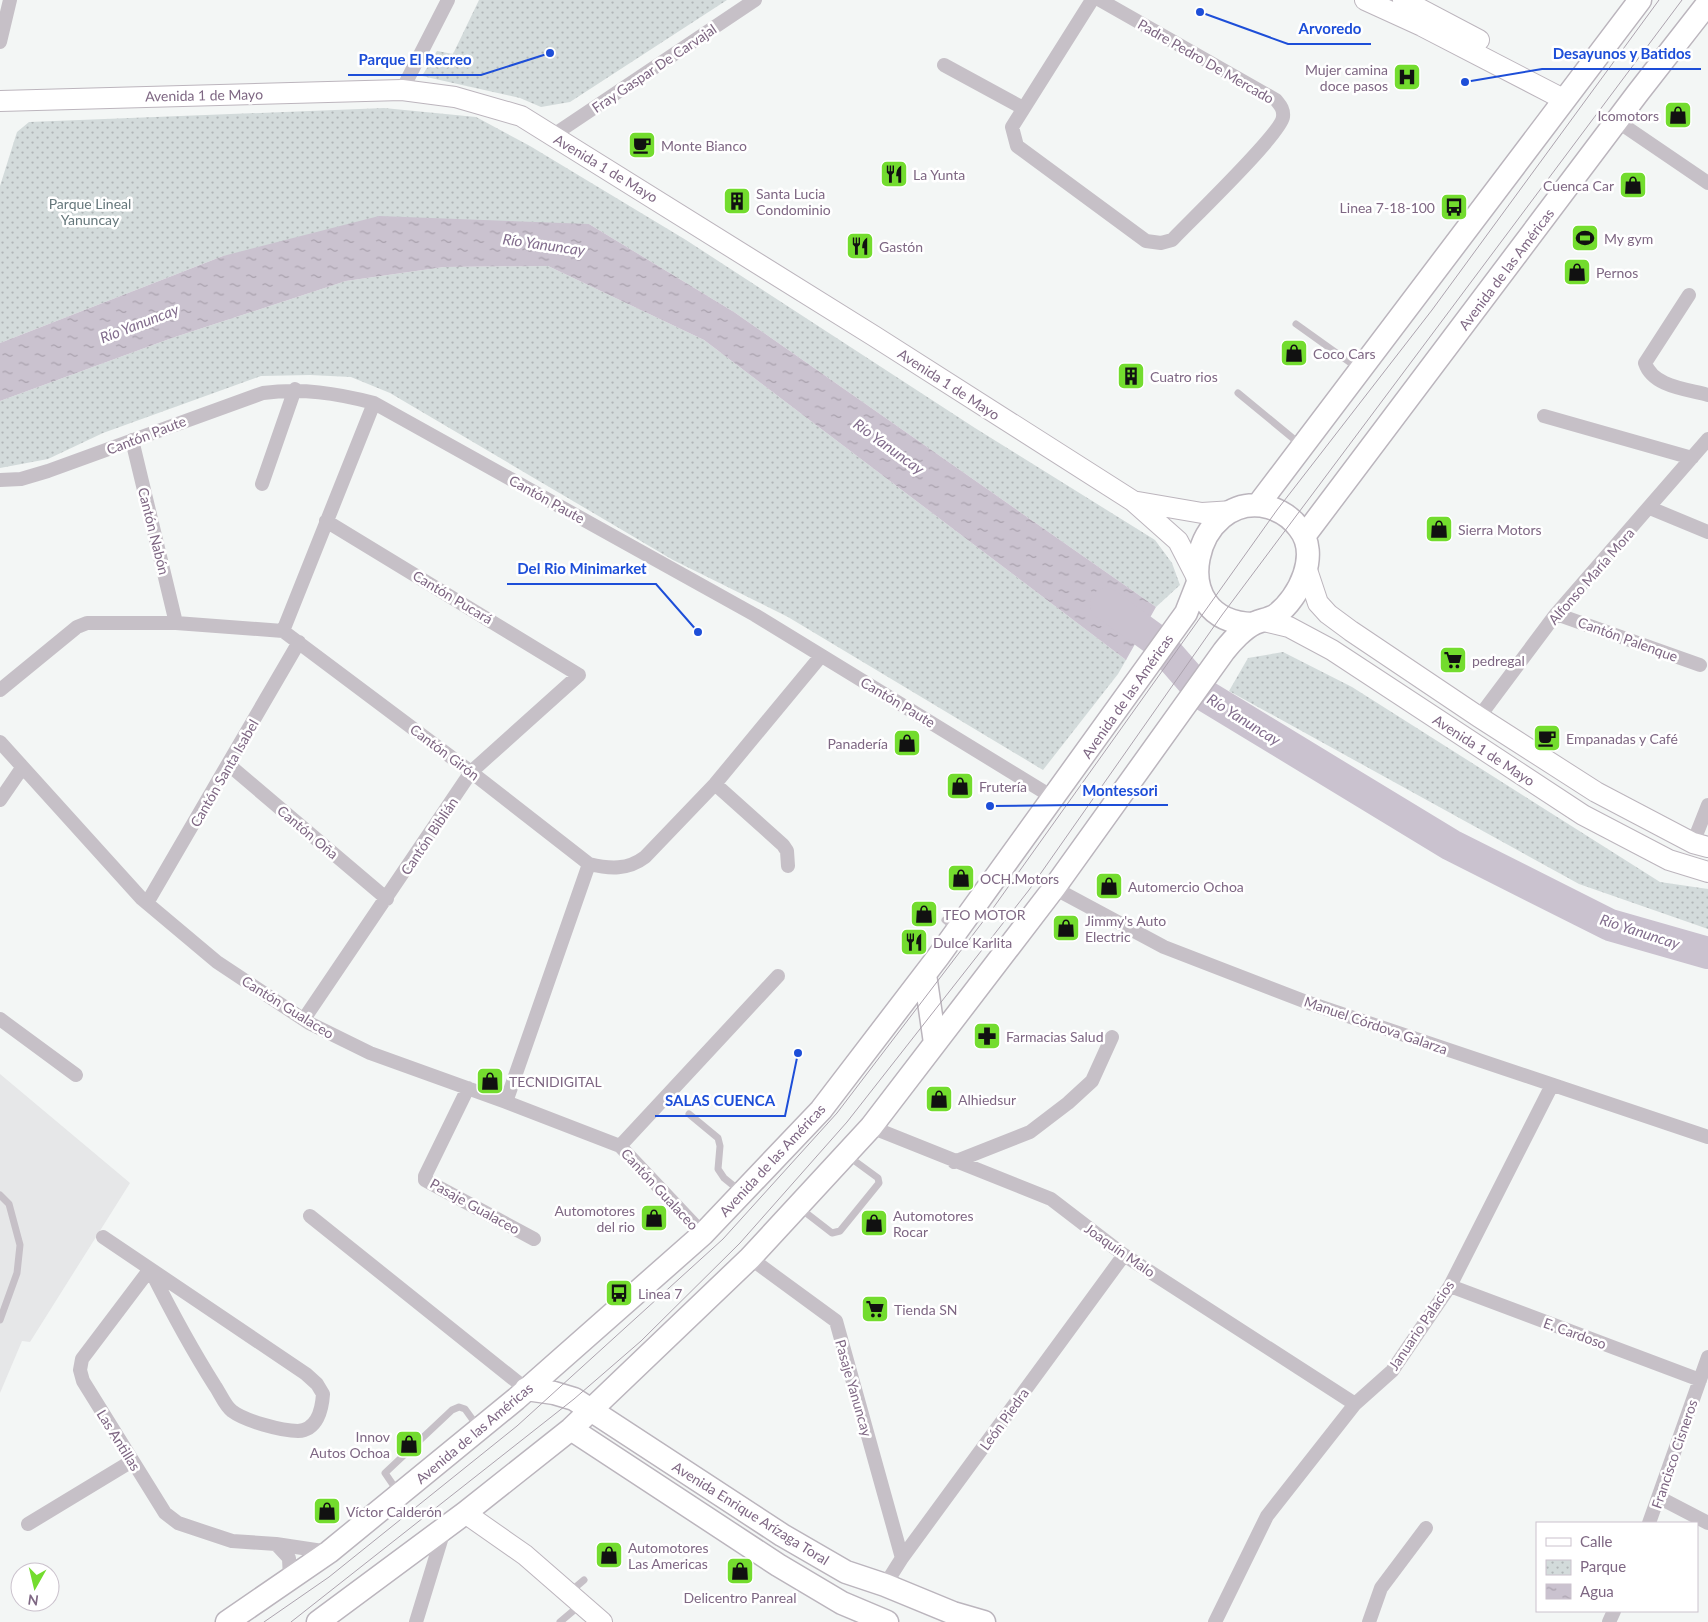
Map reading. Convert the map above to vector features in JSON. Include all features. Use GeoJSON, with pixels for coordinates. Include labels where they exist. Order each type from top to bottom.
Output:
{"type":"FeatureCollection","features":[{"type":"Feature","properties":{"kind":"main road"},"geometry":{"type":"LineString","coordinates":[[1365,0],[1570,95]]}},
{"type":"Feature","properties":{"kind":"main road"},"geometry":{"type":"LineString","coordinates":[[1402,0],[1570,95]]}},
{"type":"Feature","properties":{"kind":"main road"},"geometry":{"type":"LineString","coordinates":[[318,1622],[465,1513],[571,1430],[750,1258],[871,1126],[1054,888],[1178,712],[1224,651],[1259,622],[1280,611],[1294,595],[1302,581],[1306,567],[1308,548],[1305,535],[1286,514],[1258,505],[1304,447],[1360,370],[1570,95],[1640,0]]}},
{"type":"Feature","properties":{"kind":"main road","name":"Avenida de las Américas"},"geometry":{"type":"LineString","coordinates":[[1305,535],[1617,121],[1708,4]]}},
{"type":"Feature","properties":{"kind":"main road","name":"Avenida 1 de Mayo"},"geometry":{"type":"LineString","coordinates":[[0,101],[402,90],[455,97],[496,107],[521,116],[824,304],[1133,501],[1178,541],[1196,581]]}},
{"type":"Feature","properties":{"kind":"main road","name":"Avenida 1 de Mayo"},"geometry":{"type":"LineString","coordinates":[[1133,501],[1170,509],[1202,513],[1233,511]]}},
{"type":"Feature","properties":{"kind":"main road","name":"Avenida de las Américas"},"geometry":{"type":"LineString","coordinates":[[227,1622],[329,1552],[480,1429],[703,1234],[820,1110],[925,974],[951,925],[1054,798],[1186,613],[1196,581],[1197,558],[1208,533],[1233,511],[1245,505],[1258,505]]}},
{"type":"Feature","properties":{"kind":"main road","name":"Avenida 1 de Mayo"},"geometry":{"type":"LineString","coordinates":[[1306,567],[1318,603],[1328,614],[1479,717],[1596,792],[1700,845]]}},
{"type":"Feature","properties":{"kind":"main road"},"geometry":{"type":"LineString","coordinates":[[1196,581],[1208,604],[1222,615],[1234,621],[1259,622]]}},
{"type":"Feature","properties":{"kind":"main road","name":"Avenida 1 de Mayo"},"geometry":{"type":"LineString","coordinates":[[1259,622],[1289,627],[1332,650],[1584,814],[1669,860],[1708,872]]}},
{"type":"Feature","properties":{"kind":"main road"},"geometry":{"type":"LineString","coordinates":[[925,974],[935,1043]]}},
{"type":"Feature","properties":{"kind":"main road","name":"Avenida Enrique Arízaga Toral"},"geometry":{"type":"LineString","coordinates":[[526,1389],[554,1392],[574,1399],[782,1535],[846,1572],[885,1585],[953,1613],[984,1622]]}},
{"type":"Feature","properties":{"kind":"main road","name":"Avenida Enrique Arízaga Toral"},"geometry":{"type":"LineString","coordinates":[[571,1430],[778,1565],[842,1602],[887,1622]]}},
{"type":"Feature","properties":{"kind":"main road"},"geometry":{"type":"LineString","coordinates":[[465,1513],[525,1555],[602,1622]]}},
{"type":"Feature","properties":{"kind":"street"},"geometry":{"type":"LineString","coordinates":[[0,42],[10,0]]}},
{"type":"Feature","properties":{"kind":"street"},"geometry":{"type":"LineString","coordinates":[[402,90],[448,0]]}},
{"type":"Feature","properties":{"kind":"street","name":"Fray Gaspar De Carvajal"},"geometry":{"type":"LineString","coordinates":[[552,136],[755,0]]}},
{"type":"Feature","properties":{"kind":"street"},"geometry":{"type":"LineString","coordinates":[[944,65],[1023,108],[1092,0]]}},
{"type":"Feature","properties":{"kind":"street","name":"Padre Pedro De Mercado"},"geometry":{"type":"LineString","coordinates":[[1023,108],[1012,128],[1017,146],[1146,241],[1160,243],[1172,240],[1269,140],[1284,118],[1283,109],[1276,100],[1100,0]]}},
{"type":"Feature","properties":{"kind":"street"},"geometry":{"type":"LineString","coordinates":[[1617,121],[1708,183]]}},
{"type":"Feature","properties":{"kind":"street"},"geometry":{"type":"LineString","coordinates":[[1689,296],[1645,363],[1648,372],[1658,381],[1708,395]]}},
{"type":"Feature","properties":{"kind":"street"},"geometry":{"type":"LineString","coordinates":[[262,484],[295,389]]}},
{"type":"Feature","properties":{"kind":"street","name":"Cantón Paute"},"geometry":{"type":"LineString","coordinates":[[0,480],[28,478],[263,393],[295,389],[330,392],[374,403],[755,615],[1054,798]]}},
{"type":"Feature","properties":{"kind":"street"},"geometry":{"type":"LineString","coordinates":[[283,631],[374,403]]}},
{"type":"Feature","properties":{"kind":"street"},"geometry":{"type":"LineString","coordinates":[[1544,416],[1692,458]]}},
{"type":"Feature","properties":{"kind":"street","name":"Alfonso María Mora"},"geometry":{"type":"LineString","coordinates":[[1479,717],[1556,614],[1708,439]]}},
{"type":"Feature","properties":{"kind":"street","name":"Cantón Nabón"},"geometry":{"type":"LineString","coordinates":[[132,440],[176,623]]}},
{"type":"Feature","properties":{"kind":"street"},"geometry":{"type":"LineString","coordinates":[[1650,508],[1708,532]]}},
{"type":"Feature","properties":{"kind":"street","name":"Cantón Pucará"},"geometry":{"type":"LineString","coordinates":[[326,521],[579,675]]}},
{"type":"Feature","properties":{"kind":"street","name":"Cantón Palenque"},"geometry":{"type":"LineString","coordinates":[[1556,614],[1700,665]]}},
{"type":"Feature","properties":{"kind":"street","name":"Cantón Girón"},"geometry":{"type":"LineString","coordinates":[[0,690],[82,624],[176,623],[283,631],[472,772],[589,864],[607,868],[619,868],[638,863],[716,784],[821,656]]}},
{"type":"Feature","properties":{"kind":"street","name":"Cantón Santa Isabel"},"geometry":{"type":"LineString","coordinates":[[147,903],[300,642]]}},
{"type":"Feature","properties":{"kind":"street","name":"Cantón Biblián"},"geometry":{"type":"LineString","coordinates":[[304,1019],[472,772],[579,675]]}},
{"type":"Feature","properties":{"kind":"street","name":"Cantón Gualaceo"},"geometry":{"type":"LineString","coordinates":[[0,742],[147,903],[217,962],[304,1019],[380,1058],[468,1088],[620,1146],[703,1234]]}},
{"type":"Feature","properties":{"kind":"street","name":"Cantón Oña"},"geometry":{"type":"LineString","coordinates":[[229,765],[387,899]]}},
{"type":"Feature","properties":{"kind":"street"},"geometry":{"type":"LineString","coordinates":[[0,800],[22,768]]}},
{"type":"Feature","properties":{"kind":"street"},"geometry":{"type":"LineString","coordinates":[[716,784],[783,845],[787,851],[788,866]]}},
{"type":"Feature","properties":{"kind":"street"},"geometry":{"type":"LineString","coordinates":[[1700,845],[1708,805]]}},
{"type":"Feature","properties":{"kind":"street"},"geometry":{"type":"LineString","coordinates":[[506,1102],[589,864]]}},
{"type":"Feature","properties":{"kind":"street","name":"Manuel Córdova Galarza"},"geometry":{"type":"LineString","coordinates":[[1054,888],[1164,947],[1309,1003],[1708,1138]]}},
{"type":"Feature","properties":{"kind":"street"},"geometry":{"type":"LineString","coordinates":[[620,1146],[778,976]]}},
{"type":"Feature","properties":{"kind":"street"},"geometry":{"type":"LineString","coordinates":[[0,1019],[76,1075]]}},
{"type":"Feature","properties":{"kind":"street"},"geometry":{"type":"LineString","coordinates":[[954,1162],[1030,1132],[1068,1103],[1092,1081],[1112,1037]]}},
{"type":"Feature","properties":{"kind":"street","name":"Januario Palacios"},"geometry":{"type":"LineString","coordinates":[[1215,1622],[1267,1516],[1355,1404],[1392,1371],[1450,1286],[1552,1085]]}},
{"type":"Feature","properties":{"kind":"street","name":"Pasaje Gualaceo"},"geometry":{"type":"LineString","coordinates":[[468,1088],[425,1176],[425,1180],[534,1239]]}},
{"type":"Feature","properties":{"kind":"street","name":"Joaquín Malo"},"geometry":{"type":"LineString","coordinates":[[871,1126],[954,1162],[1051,1199],[1124,1255],[1355,1404]]}},
{"type":"Feature","properties":{"kind":"street"},"geometry":{"type":"LineString","coordinates":[[310,1216],[526,1389]]}},
{"type":"Feature","properties":{"kind":"street"},"geometry":{"type":"LineString","coordinates":[[104,1237],[306,1374],[323,1394],[319,1416],[312,1425],[305,1430],[287,1430],[255,1421],[232,1411],[190,1347],[150,1269]]}},
{"type":"Feature","properties":{"kind":"street","name":"León Piedra"},"geometry":{"type":"LineString","coordinates":[[885,1585],[902,1558],[1124,1255]]}},
{"type":"Feature","properties":{"kind":"street","name":"Pasaje Yanuncay"},"geometry":{"type":"LineString","coordinates":[[750,1258],[836,1321],[902,1558]]}},
{"type":"Feature","properties":{"kind":"street","name":"Las Antillas"},"geometry":{"type":"LineString","coordinates":[[150,1269],[82,1359],[80,1370],[83,1381],[132,1461],[165,1513],[178,1522],[232,1541],[276,1544],[329,1552]]}},
{"type":"Feature","properties":{"kind":"street","name":"E. Cardoso"},"geometry":{"type":"LineString","coordinates":[[1450,1286],[1700,1380]]}},
{"type":"Feature","properties":{"kind":"street","name":"Francisco Cisneros"},"geometry":{"type":"LineString","coordinates":[[1650,1522],[1708,1357]]}},
{"type":"Feature","properties":{"kind":"street"},"geometry":{"type":"LineString","coordinates":[[28,1524],[132,1461]]}},
{"type":"Feature","properties":{"kind":"street"},"geometry":{"type":"LineString","coordinates":[[1660,1498],[1708,1523]]}},
{"type":"Feature","properties":{"kind":"street"},"geometry":{"type":"LineString","coordinates":[[416,1622],[445,1527]]}},
{"type":"Feature","properties":{"kind":"street"},"geometry":{"type":"LineString","coordinates":[[1369,1622],[1381,1588],[1426,1528]]}},
{"type":"Feature","properties":{"kind":"street"},"geometry":{"type":"LineString","coordinates":[[276,1544],[289,1558],[290,1580]]}},
{"type":"Feature","properties":{"kind":"lane"},"geometry":{"type":"LineString","coordinates":[[1296,324],[1360,370]]}},
{"type":"Feature","properties":{"kind":"lane"},"geometry":{"type":"LineString","coordinates":[[1238,393],[1304,447]]}},
{"type":"Feature","properties":{"kind":"lane"},"geometry":{"type":"LineString","coordinates":[[689,1114],[718,1138],[720,1146],[718,1169],[724,1178],[742,1192]]}},
{"type":"Feature","properties":{"kind":"lane"},"geometry":{"type":"LineString","coordinates":[[797,1206],[832,1232],[840,1231],[878,1183],[878,1178],[845,1154]]}},
{"type":"Feature","properties":{"kind":"lane"},"geometry":{"type":"LineString","coordinates":[[0,1196],[9,1204],[20,1245],[17,1272],[0,1320]]}},
{"type":"Feature","properties":{"kind":"lane"},"geometry":{"type":"LineString","coordinates":[[400,1494],[385,1473],[452,1410],[459,1407],[465,1409],[480,1429]]}},
{"type":"Feature","properties":{"kind":"lane"},"geometry":{"type":"LineString","coordinates":[[560,1622],[575,1599],[584,1580]]}},
{"type":"Feature","properties":{"kind":"shaded area"},"geometry":{"type":"Polygon","coordinates":[[[0,1074],[130,1183],[30,1342],[22,1341],[0,1393],[0,1074]]]}},
{"type":"Feature","properties":{"kind":"green space"},"geometry":{"type":"Polygon","coordinates":[[[479,0],[727,0],[570,102],[541,107],[520,98],[422,76],[437,51],[453,54],[479,0]]]}},
{"type":"Feature","properties":{"kind":"green space","name":"Parque Lineal Yanuncay"},"geometry":{"type":"Polygon","coordinates":[[[384,108],[476,117],[530,146],[686,240],[975,428],[1155,540],[1172,563],[1180,585],[1156,607],[734,312],[589,224],[223,256],[0,343],[0,186],[17,132],[29,122],[384,108]]]}},
{"type":"Feature","properties":{"kind":"green space"},"geometry":{"type":"Polygon","coordinates":[[[548,266],[704,340],[1126,660],[1118,674],[1043,770],[788,617],[673,560],[390,393],[351,377],[310,375],[261,376],[103,433],[48,459],[0,468],[0,401],[172,338],[346,281],[444,267],[548,266]]]}},
{"type":"Feature","properties":{"kind":"green space"},"geometry":{"type":"Polygon","coordinates":[[[1283,652],[1352,687],[1660,882],[1708,889],[1708,929],[1579,884],[1229,691],[1248,658],[1283,652]]]}},
{"type":"Feature","properties":{"kind":"water"},"geometry":{"type":"Polygon","coordinates":[[[379,216],[589,224],[734,312],[1156,607],[1126,660],[704,340],[548,266],[444,267],[346,281],[172,338],[0,401],[0,343],[223,256],[379,216]]]}},
{"type":"Feature","properties":{"kind":"waterway","name":"Río Yanuncay"},"geometry":{"type":"LineString","coordinates":[[1106,604],[1157,641],[1204,695],[1451,845],[1610,925],[1708,953]]}},
{"type":"Feature","properties":{"kind":"tram line"},"geometry":{"type":"LineString","coordinates":[[264,1622],[329,1577],[517,1426],[723,1239],[837,1113],[991,911],[1277,510],[1432,310],[1659,0]]}},
{"type":"Feature","properties":{"kind":"tram line"},"geometry":{"type":"LineString","coordinates":[[291,1622],[574,1399],[641,1341],[740,1243],[847,1122],[1029,890],[1222,615],[1682,0]]}},
{"type":"Feature","properties":{"kind":"place","name":"Arvoredo"},"geometry":{"type":"Point","coordinates":[1200,12]}},
{"type":"Feature","properties":{"kind":"place","name":"Parque El Recreo"},"geometry":{"type":"Point","coordinates":[550,53]}},
{"type":"Feature","properties":{"kind":"place","name":"Mujer camina doce pasos"},"geometry":{"type":"Point","coordinates":[1407,77]}},
{"type":"Feature","properties":{"kind":"place","name":"Desayunos y Batidos"},"geometry":{"type":"Point","coordinates":[1465,82]}},
{"type":"Feature","properties":{"kind":"place","name":"Icomotors"},"geometry":{"type":"Point","coordinates":[1678,115]}},
{"type":"Feature","properties":{"kind":"place","name":"Monte Bianco"},"geometry":{"type":"Point","coordinates":[642,145]}},
{"type":"Feature","properties":{"kind":"place","name":"La Yunta"},"geometry":{"type":"Point","coordinates":[894,174]}},
{"type":"Feature","properties":{"kind":"place","name":"Cuenca Car"},"geometry":{"type":"Point","coordinates":[1633,185]}},
{"type":"Feature","properties":{"kind":"place","name":"Santa Lucia Condominio"},"geometry":{"type":"Point","coordinates":[737,201]}},
{"type":"Feature","properties":{"kind":"place","name":"Linea 7-18-100"},"geometry":{"type":"Point","coordinates":[1454,207]}},
{"type":"Feature","properties":{"kind":"place","name":"My gym"},"geometry":{"type":"Point","coordinates":[1585,238]}},
{"type":"Feature","properties":{"kind":"place","name":"Gastón"},"geometry":{"type":"Point","coordinates":[860,246]}},
{"type":"Feature","properties":{"kind":"place","name":"Pernos"},"geometry":{"type":"Point","coordinates":[1577,272]}},
{"type":"Feature","properties":{"kind":"place","name":"Coco Cars"},"geometry":{"type":"Point","coordinates":[1294,353]}},
{"type":"Feature","properties":{"kind":"place","name":"Cuatro rios"},"geometry":{"type":"Point","coordinates":[1131,376]}},
{"type":"Feature","properties":{"kind":"place","name":"Sierra Motors"},"geometry":{"type":"Point","coordinates":[1439,529]}},
{"type":"Feature","properties":{"kind":"place","name":"Del Rio Minimarket"},"geometry":{"type":"Point","coordinates":[698,632]}},
{"type":"Feature","properties":{"kind":"place","name":"pedregal"},"geometry":{"type":"Point","coordinates":[1453,660]}},
{"type":"Feature","properties":{"kind":"place","name":"Empanadas y Café"},"geometry":{"type":"Point","coordinates":[1547,738]}},
{"type":"Feature","properties":{"kind":"place","name":"Panadería"},"geometry":{"type":"Point","coordinates":[907,743]}},
{"type":"Feature","properties":{"kind":"place","name":"Frutería"},"geometry":{"type":"Point","coordinates":[960,786]}},
{"type":"Feature","properties":{"kind":"place","name":"Montessori"},"geometry":{"type":"Point","coordinates":[990,806]}},
{"type":"Feature","properties":{"kind":"place","name":"OCH.Motors"},"geometry":{"type":"Point","coordinates":[961,878]}},
{"type":"Feature","properties":{"kind":"place","name":"Automercio Ochoa"},"geometry":{"type":"Point","coordinates":[1109,886]}},
{"type":"Feature","properties":{"kind":"place","name":"TEO MOTOR"},"geometry":{"type":"Point","coordinates":[924,914]}},
{"type":"Feature","properties":{"kind":"place","name":"Jimmy's Auto Electric"},"geometry":{"type":"Point","coordinates":[1066,928]}},
{"type":"Feature","properties":{"kind":"place","name":"Dulce Karlita"},"geometry":{"type":"Point","coordinates":[914,942]}},
{"type":"Feature","properties":{"kind":"place","name":"Farmacias Salud"},"geometry":{"type":"Point","coordinates":[987,1036]}},
{"type":"Feature","properties":{"kind":"place","name":"SALAS CUENCA"},"geometry":{"type":"Point","coordinates":[798,1053]}},
{"type":"Feature","properties":{"kind":"place","name":"TECNIDIGITAL"},"geometry":{"type":"Point","coordinates":[490,1081]}},
{"type":"Feature","properties":{"kind":"place","name":"Alhiedsur"},"geometry":{"type":"Point","coordinates":[939,1099]}},
{"type":"Feature","properties":{"kind":"place","name":"Automotores del rio"},"geometry":{"type":"Point","coordinates":[654,1218]}},
{"type":"Feature","properties":{"kind":"place","name":"Automotores Rocar"},"geometry":{"type":"Point","coordinates":[874,1223]}},
{"type":"Feature","properties":{"kind":"place","name":"Linea 7"},"geometry":{"type":"Point","coordinates":[619,1293]}},
{"type":"Feature","properties":{"kind":"place","name":"Tienda SN"},"geometry":{"type":"Point","coordinates":[875,1309]}},
{"type":"Feature","properties":{"kind":"place","name":"Innov Autos Ochoa"},"geometry":{"type":"Point","coordinates":[409,1444]}},
{"type":"Feature","properties":{"kind":"place","name":"Víctor Calderón"},"geometry":{"type":"Point","coordinates":[327,1511]}},
{"type":"Feature","properties":{"kind":"place","name":"Automotores Las Americas"},"geometry":{"type":"Point","coordinates":[609,1555]}},
{"type":"Feature","properties":{"kind":"place","name":"Delicentro Panreal"},"geometry":{"type":"Point","coordinates":[740,1571]}}]}
